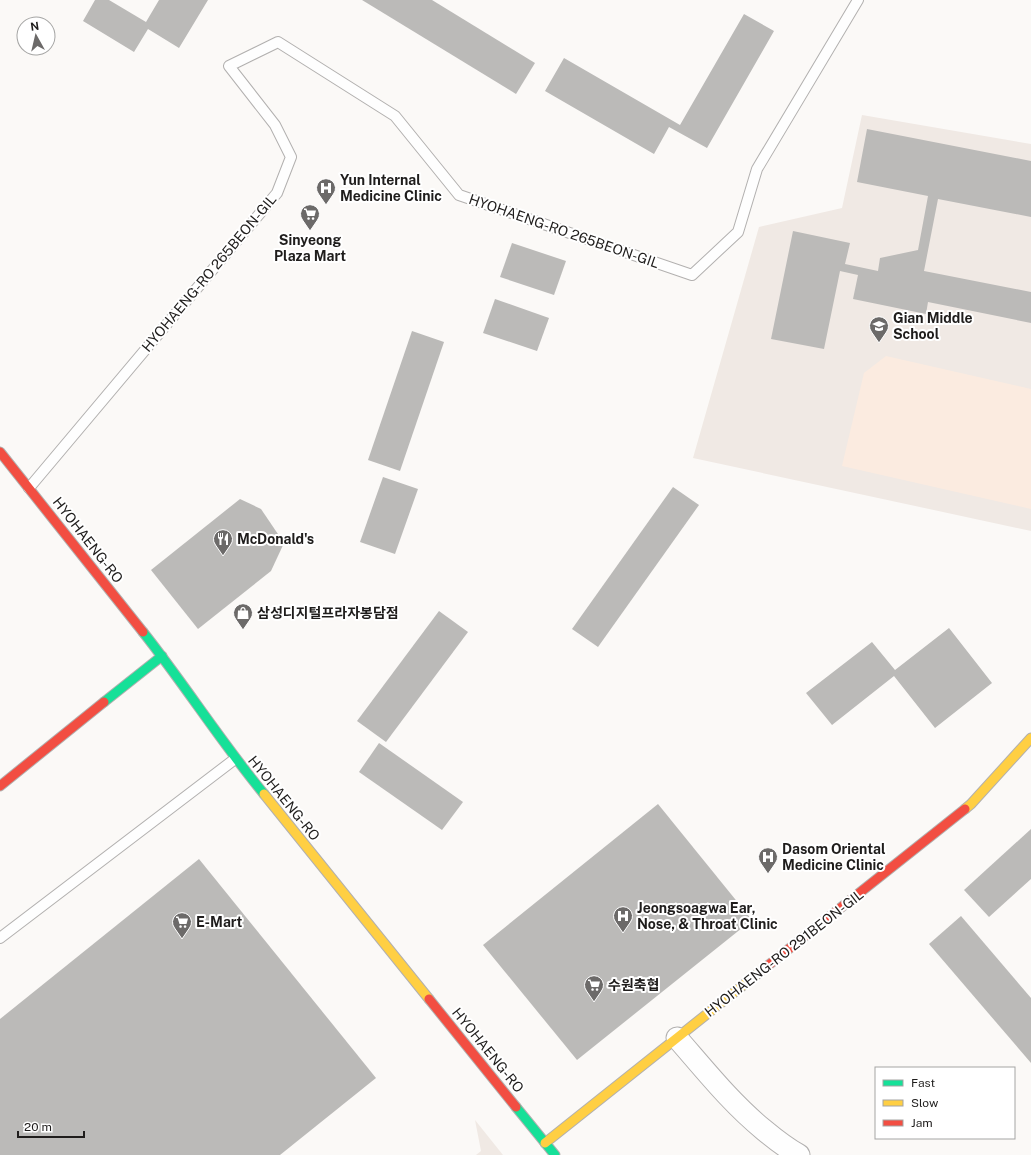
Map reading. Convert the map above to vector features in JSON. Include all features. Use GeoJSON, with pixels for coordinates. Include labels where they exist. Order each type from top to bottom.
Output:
{"type":"FeatureCollection","features":[{"type":"Feature","properties":{"kind":"main road","name":"HYOHAENG-RO"},"geometry":{"type":"LineString","coordinates":[[0,452],[162,656],[235,759],[555,1155]]}},
{"type":"Feature","properties":{"kind":"main road"},"geometry":{"type":"LineString","coordinates":[[0,786],[162,656]]}},
{"type":"Feature","properties":{"kind":"main road","name":"HYOHAENG-RO 291BEON-GIL"},"geometry":{"type":"LineString","coordinates":[[545,1143],[971,804],[1031,738]]}},
{"type":"Feature","properties":{"kind":"street"},"geometry":{"type":"LineString","coordinates":[[677,1038],[723,1092],[748,1117],[786,1148],[800,1155]]}},
{"type":"Feature","properties":{"kind":"lane","name":"HYOHAENG-RO 265BEON-GIL"},"geometry":{"type":"LineString","coordinates":[[29,488],[277,193],[291,157],[275,125],[229,66],[278,42],[395,116],[459,195],[692,275],[738,232],[756,169],[858,0]]}},
{"type":"Feature","properties":{"kind":"lane"},"geometry":{"type":"LineString","coordinates":[[0,938],[235,759]]}},
{"type":"Feature","properties":{"kind":"shaded area","name":"Gian Middle School"},"geometry":{"type":"Polygon","coordinates":[[[862,115],[1031,144],[1031,531],[693,458],[759,227],[842,208],[862,115]]]}},
{"type":"Feature","properties":{"kind":"shaded area"},"geometry":{"type":"Polygon","coordinates":[[[886,356],[1031,389],[1031,509],[842,466],[864,373],[886,356]]]}},
{"type":"Feature","properties":{"kind":"shaded area"},"geometry":{"type":"Polygon","coordinates":[[[475,1120],[503,1155],[476,1155],[481,1151],[475,1120]]]}},
{"type":"Feature","properties":{"kind":"building"},"geometry":{"type":"Polygon","coordinates":[[[95,0],[109,0],[146,22],[159,0],[208,0],[179,48],[148,29],[134,52],[83,21],[95,0]]]}},
{"type":"Feature","properties":{"kind":"building"},"geometry":{"type":"Polygon","coordinates":[[[362,0],[432,0],[535,63],[516,94],[362,0]]]}},
{"type":"Feature","properties":{"kind":"building"},"geometry":{"type":"Polygon","coordinates":[[[744,14],[774,31],[707,148],[669,127],[654,154],[545,91],[564,58],[680,125],[744,14]]]}},
{"type":"Feature","properties":{"kind":"building"},"geometry":{"type":"Polygon","coordinates":[[[867,129],[1031,161],[1031,217],[938,199],[924,271],[1031,292],[1031,323],[928,302],[926,314],[853,299],[858,275],[840,271],[824,349],[771,339],[793,231],[850,243],[845,264],[878,271],[880,258],[918,250],[928,196],[857,182],[867,129]]]}},
{"type":"Feature","properties":{"kind":"building"},"geometry":{"type":"Polygon","coordinates":[[[512,243],[566,261],[554,295],[500,277],[512,243]]]}},
{"type":"Feature","properties":{"kind":"building"},"geometry":{"type":"Polygon","coordinates":[[[495,299],[549,318],[537,351],[483,333],[495,299]]]}},
{"type":"Feature","properties":{"kind":"building"},"geometry":{"type":"Polygon","coordinates":[[[412,331],[444,342],[400,471],[368,460],[412,331]]]}},
{"type":"Feature","properties":{"kind":"building"},"geometry":{"type":"Polygon","coordinates":[[[383,477],[418,489],[395,554],[360,542],[383,477]]]}},
{"type":"Feature","properties":{"kind":"building"},"geometry":{"type":"Polygon","coordinates":[[[673,487],[699,505],[598,647],[572,629],[673,487]]]}},
{"type":"Feature","properties":{"kind":"building","name":"McDonald's"},"geometry":{"type":"Polygon","coordinates":[[[240,499],[261,509],[284,543],[271,571],[198,629],[151,570],[240,499]]]}},
{"type":"Feature","properties":{"kind":"building"},"geometry":{"type":"Polygon","coordinates":[[[439,611],[468,632],[386,742],[357,721],[439,611]]]}},
{"type":"Feature","properties":{"kind":"building"},"geometry":{"type":"Polygon","coordinates":[[[949,628],[992,683],[935,728],[894,676],[832,725],[806,693],[872,642],[895,670],[949,628]]]}},
{"type":"Feature","properties":{"kind":"building"},"geometry":{"type":"Polygon","coordinates":[[[379,743],[463,802],[442,830],[359,772],[379,743]]]}},
{"type":"Feature","properties":{"kind":"building"},"geometry":{"type":"Polygon","coordinates":[[[658,804],[752,920],[577,1060],[483,945],[658,804]]]}},
{"type":"Feature","properties":{"kind":"building"},"geometry":{"type":"Polygon","coordinates":[[[1031,829],[1031,879],[989,917],[964,890],[1031,829]]]}},
{"type":"Feature","properties":{"kind":"building","name":"E-Mart"},"geometry":{"type":"Polygon","coordinates":[[[199,859],[376,1078],[280,1155],[0,1155],[0,1019],[199,859]]]}},
{"type":"Feature","properties":{"kind":"building"},"geometry":{"type":"Polygon","coordinates":[[[961,916],[1031,998],[1031,1063],[929,944],[961,916]]]}},
{"type":"Feature","properties":{"kind":"traffic: fast"},"geometry":{"type":"LineString","coordinates":[[143,632],[264,794]]}},
{"type":"Feature","properties":{"kind":"traffic: fast"},"geometry":{"type":"LineString","coordinates":[[104,702],[162,656]]}},
{"type":"Feature","properties":{"kind":"traffic: fast"},"geometry":{"type":"LineString","coordinates":[[516,1107],[555,1155]]}},
{"type":"Feature","properties":{"kind":"traffic: slow"},"geometry":{"type":"LineString","coordinates":[[965,809],[1031,738]]}},
{"type":"Feature","properties":{"kind":"traffic: slow"},"geometry":{"type":"LineString","coordinates":[[264,794],[429,999]]}},
{"type":"Feature","properties":{"kind":"traffic: slow"},"geometry":{"type":"LineString","coordinates":[[545,1143],[761,971]]}},
{"type":"Feature","properties":{"kind":"traffic: jam"},"geometry":{"type":"LineString","coordinates":[[0,452],[143,632]]}},
{"type":"Feature","properties":{"kind":"traffic: jam"},"geometry":{"type":"LineString","coordinates":[[0,786],[104,702]]}},
{"type":"Feature","properties":{"kind":"traffic: jam"},"geometry":{"type":"LineString","coordinates":[[761,971],[965,809]]}},
{"type":"Feature","properties":{"kind":"traffic: jam"},"geometry":{"type":"LineString","coordinates":[[429,999],[516,1107]]}},
{"type":"Feature","properties":{"kind":"place","name":"Yun Internal Medicine Clinic"},"geometry":{"type":"Point","coordinates":[326,205]}},
{"type":"Feature","properties":{"kind":"place","name":"Sinyeong Plaza Mart"},"geometry":{"type":"Point","coordinates":[310,231]}},
{"type":"Feature","properties":{"kind":"place","name":"Gian Middle School"},"geometry":{"type":"Point","coordinates":[879,343]}},
{"type":"Feature","properties":{"kind":"place","name":"McDonald's"},"geometry":{"type":"Point","coordinates":[223,556]}},
{"type":"Feature","properties":{"kind":"place","name":"삼성디지털프라자봉담점"},"geometry":{"type":"Point","coordinates":[243,630]}},
{"type":"Feature","properties":{"kind":"place","name":"Dasom Oriental Medicine Clinic"},"geometry":{"type":"Point","coordinates":[768,874]}},
{"type":"Feature","properties":{"kind":"place","name":"Jeongsoagwa Ear, Nose, & Throat Clinic"},"geometry":{"type":"Point","coordinates":[623,933]}},
{"type":"Feature","properties":{"kind":"place","name":"E-Mart"},"geometry":{"type":"Point","coordinates":[182,939]}},
{"type":"Feature","properties":{"kind":"place","name":"수원축협"},"geometry":{"type":"Point","coordinates":[594,1002]}}]}
